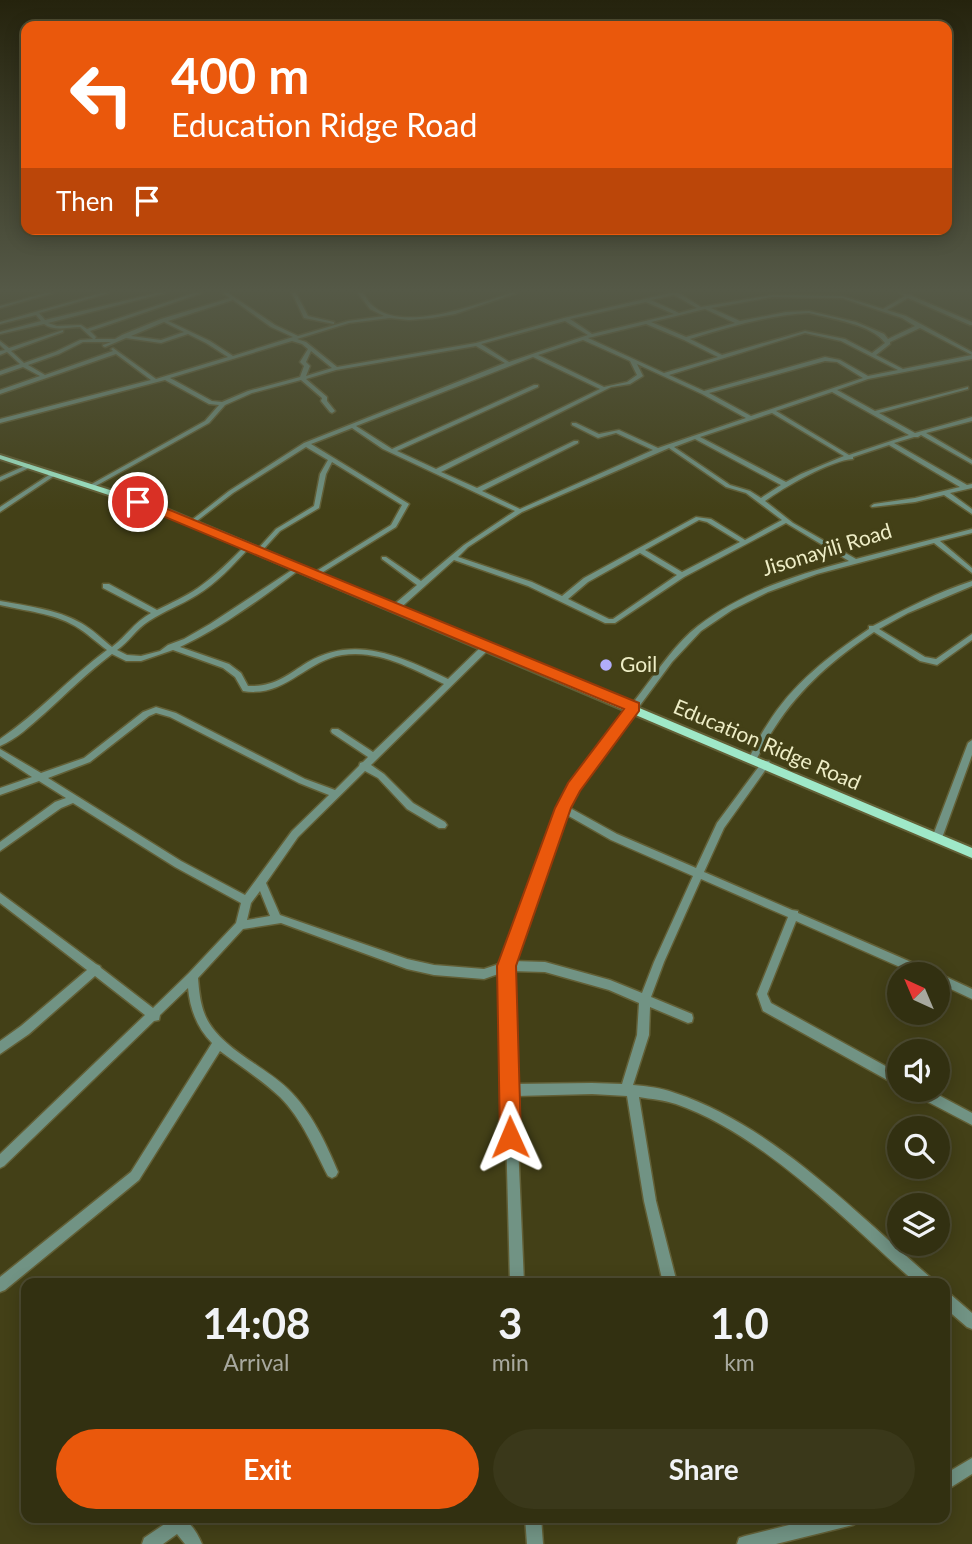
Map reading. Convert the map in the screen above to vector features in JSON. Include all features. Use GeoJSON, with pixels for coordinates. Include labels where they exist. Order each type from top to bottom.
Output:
{"type":"FeatureCollection","features":[{"type":"Feature","properties":{"kind":"main road","name":"Education Ridge Road"},"geometry":{"type":"LineString","coordinates":[[0,457],[92,486],[191,523],[634,707],[972,853]]}},
{"type":"Feature","properties":{"kind":"street"},"geometry":{"type":"LineString","coordinates":[[0,373],[19,365]]}},
{"type":"Feature","properties":{"kind":"street"},"geometry":{"type":"LineString","coordinates":[[24,365],[43,376]]}},
{"type":"Feature","properties":{"kind":"street"},"geometry":{"type":"LineString","coordinates":[[0,392],[78,365]]}},
{"type":"Feature","properties":{"kind":"street"},"geometry":{"type":"LineString","coordinates":[[134,365],[156,381]]}},
{"type":"Feature","properties":{"kind":"street"},"geometry":{"type":"LineString","coordinates":[[0,421],[210,365]]}},
{"type":"Feature","properties":{"kind":"street"},"geometry":{"type":"LineString","coordinates":[[302,378],[306,365]]}},
{"type":"Feature","properties":{"kind":"street"},"geometry":{"type":"LineString","coordinates":[[331,365],[336,369]]}},
{"type":"Feature","properties":{"kind":"street"},"geometry":{"type":"LineString","coordinates":[[92,486],[207,422],[222,406],[250,392],[358,365]]}},
{"type":"Feature","properties":{"kind":"street"},"geometry":{"type":"LineString","coordinates":[[191,523],[231,492],[306,444],[503,365]]}},
{"type":"Feature","properties":{"kind":"street"},"geometry":{"type":"LineString","coordinates":[[555,365],[605,389]]}},
{"type":"Feature","properties":{"kind":"street"},"geometry":{"type":"LineString","coordinates":[[437,471],[605,389],[638,378],[639,372],[635,365]]}},
{"type":"Feature","properties":{"kind":"street"},"geometry":{"type":"LineString","coordinates":[[642,365],[704,393],[750,418]]}},
{"type":"Feature","properties":{"kind":"street"},"geometry":{"type":"LineString","coordinates":[[663,375],[693,365]]}},
{"type":"Feature","properties":{"kind":"street"},"geometry":{"type":"LineString","coordinates":[[704,393],[803,365]]}},
{"type":"Feature","properties":{"kind":"street"},"geometry":{"type":"LineString","coordinates":[[845,365],[867,378]]}},
{"type":"Feature","properties":{"kind":"street"},"geometry":{"type":"LineString","coordinates":[[893,365],[901,370]]}},
{"type":"Feature","properties":{"kind":"street"},"geometry":{"type":"LineString","coordinates":[[394,609],[452,557],[520,511],[668,446],[774,412],[867,378],[924,365]]}},
{"type":"Feature","properties":{"kind":"street"},"geometry":{"type":"LineString","coordinates":[[302,378],[325,398],[324,401],[332,411]]}},
{"type":"Feature","properties":{"kind":"street"},"geometry":{"type":"LineString","coordinates":[[166,379],[222,406]]}},
{"type":"Feature","properties":{"kind":"street"},"geometry":{"type":"LineString","coordinates":[[392,451],[536,386]]}},
{"type":"Feature","properties":{"kind":"street"},"geometry":{"type":"LineString","coordinates":[[875,413],[966,388]]}},
{"type":"Feature","properties":{"kind":"street"},"geometry":{"type":"LineString","coordinates":[[833,390],[972,462]]}},
{"type":"Feature","properties":{"kind":"street"},"geometry":{"type":"LineString","coordinates":[[774,412],[851,458]]}},
{"type":"Feature","properties":{"kind":"street"},"geometry":{"type":"LineString","coordinates":[[761,501],[785,485],[851,458],[972,419]]}},
{"type":"Feature","properties":{"kind":"street"},"geometry":{"type":"LineString","coordinates":[[574,424],[598,436],[617,431],[658,450]]}},
{"type":"Feature","properties":{"kind":"street"},"geometry":{"type":"LineString","coordinates":[[354,427],[392,451],[520,511]]}},
{"type":"Feature","properties":{"kind":"street"},"geometry":{"type":"LineString","coordinates":[[695,437],[785,485]]}},
{"type":"Feature","properties":{"kind":"street"},"geometry":{"type":"LineString","coordinates":[[476,491],[576,442]]}},
{"type":"Feature","properties":{"kind":"street"},"geometry":{"type":"LineString","coordinates":[[306,444],[330,461],[406,504],[394,526],[313,575]]}},
{"type":"Feature","properties":{"kind":"street"},"geometry":{"type":"LineString","coordinates":[[891,444],[969,487]]}},
{"type":"Feature","properties":{"kind":"street"},"geometry":{"type":"LineString","coordinates":[[668,446],[728,486],[748,492],[786,521],[854,561]]}},
{"type":"Feature","properties":{"kind":"street"},"geometry":{"type":"LineString","coordinates":[[258,552],[278,530],[317,507],[323,474],[330,461]]}},
{"type":"Feature","properties":{"kind":"street"},"geometry":{"type":"LineString","coordinates":[[0,480],[29,466]]}},
{"type":"Feature","properties":{"kind":"street"},"geometry":{"type":"LineString","coordinates":[[0,510],[54,474]]}},
{"type":"Feature","properties":{"kind":"street"},"geometry":{"type":"LineString","coordinates":[[874,506],[969,487]]}},
{"type":"Feature","properties":{"kind":"street"},"geometry":{"type":"LineString","coordinates":[[945,493],[972,512]]}},
{"type":"Feature","properties":{"kind":"street"},"geometry":{"type":"LineString","coordinates":[[563,599],[586,580],[698,518],[709,520],[746,543]]}},
{"type":"Feature","properties":{"kind":"street"},"geometry":{"type":"LineString","coordinates":[[452,557],[563,599],[608,621],[615,621],[682,575],[786,521]]}},
{"type":"Feature","properties":{"kind":"street","name":"Jisonayili Road"},"geometry":{"type":"LineString","coordinates":[[517,1278],[506,966],[563,808],[574,787],[669,660],[708,622],[765,590],[854,561],[972,531]]}},
{"type":"Feature","properties":{"kind":"street"},"geometry":{"type":"LineString","coordinates":[[934,540],[972,571]]}},
{"type":"Feature","properties":{"kind":"street"},"geometry":{"type":"LineString","coordinates":[[0,743],[32,723],[46,705],[124,642],[132,628],[155,612],[191,596],[207,585],[247,547]]}},
{"type":"Feature","properties":{"kind":"street"},"geometry":{"type":"LineString","coordinates":[[639,550],[682,575]]}},
{"type":"Feature","properties":{"kind":"street"},"geometry":{"type":"LineString","coordinates":[[384,558],[422,585]]}},
{"type":"Feature","properties":{"kind":"street"},"geometry":{"type":"LineString","coordinates":[[0,603],[53,614],[76,624],[124,657],[137,660],[171,648],[251,602],[298,568]]}},
{"type":"Feature","properties":{"kind":"street"},"geometry":{"type":"LineString","coordinates":[[753,758],[779,714],[821,664],[872,628],[908,607],[972,583]]}},
{"type":"Feature","properties":{"kind":"street"},"geometry":{"type":"LineString","coordinates":[[106,586],[155,612]]}},
{"type":"Feature","properties":{"kind":"street"},"geometry":{"type":"LineString","coordinates":[[872,628],[923,659],[937,662],[972,636]]}},
{"type":"Feature","properties":{"kind":"street"},"geometry":{"type":"LineString","coordinates":[[0,1162],[155,1016],[193,976],[240,925],[247,901],[262,885],[295,834],[486,647]]}},
{"type":"Feature","properties":{"kind":"street"},"geometry":{"type":"LineString","coordinates":[[171,648],[226,666],[238,675],[246,689],[263,691],[274,688],[325,657],[342,653],[397,659],[449,683]]}},
{"type":"Feature","properties":{"kind":"street"},"geometry":{"type":"LineString","coordinates":[[0,792],[88,760],[146,714],[163,711],[302,781],[334,793]]}},
{"type":"Feature","properties":{"kind":"street"},"geometry":{"type":"LineString","coordinates":[[335,731],[373,756]]}},
{"type":"Feature","properties":{"kind":"street"},"geometry":{"type":"LineString","coordinates":[[937,838],[971,749]]}},
{"type":"Feature","properties":{"kind":"street"},"geometry":{"type":"LineString","coordinates":[[0,752],[178,864],[247,901]]}},
{"type":"Feature","properties":{"kind":"street"},"geometry":{"type":"LineString","coordinates":[[669,1278],[650,1201],[629,1090],[643,1035],[645,1000],[720,826],[766,763]]}},
{"type":"Feature","properties":{"kind":"street"},"geometry":{"type":"LineString","coordinates":[[363,765],[381,776],[410,806],[442,825]]}},
{"type":"Feature","properties":{"kind":"street"},"geometry":{"type":"LineString","coordinates":[[0,848],[58,805],[75,798]]}},
{"type":"Feature","properties":{"kind":"street"},"geometry":{"type":"LineString","coordinates":[[563,808],[614,837],[901,962]]}},
{"type":"Feature","properties":{"kind":"street"},"geometry":{"type":"LineString","coordinates":[[262,885],[276,918]]}},
{"type":"Feature","properties":{"kind":"street"},"geometry":{"type":"LineString","coordinates":[[0,897],[155,1016]]}},
{"type":"Feature","properties":{"kind":"street"},"geometry":{"type":"LineString","coordinates":[[794,914],[762,994],[766,1007],[887,1074]]}},
{"type":"Feature","properties":{"kind":"street"},"geometry":{"type":"LineString","coordinates":[[240,925],[276,918],[323,936],[364,946],[407,964],[434,970],[484,974],[506,966],[545,967],[574,973],[688,1018]]}},
{"type":"Feature","properties":{"kind":"street"},"geometry":{"type":"LineString","coordinates":[[0,1048],[38,1021],[75,984],[96,970]]}},
{"type":"Feature","properties":{"kind":"street"},"geometry":{"type":"LineString","coordinates":[[193,976],[195,1012],[219,1042],[282,1091],[302,1113],[332,1172]]}},
{"type":"Feature","properties":{"kind":"street"},"geometry":{"type":"LineString","coordinates":[[950,984],[972,994]]}},
{"type":"Feature","properties":{"kind":"street"},"geometry":{"type":"LineString","coordinates":[[0,1285],[135,1176],[219,1042]]}},
{"type":"Feature","properties":{"kind":"street"},"geometry":{"type":"LineString","coordinates":[[509,1090],[629,1090],[674,1098],[767,1147],[920,1278]]}},
{"type":"Feature","properties":{"kind":"street"},"geometry":{"type":"LineString","coordinates":[[939,1102],[972,1119]]}},
{"type":"Feature","properties":{"kind":"street"},"geometry":{"type":"LineString","coordinates":[[950,1303],[972,1322]]}},
{"type":"Feature","properties":{"kind":"street"},"geometry":{"type":"LineString","coordinates":[[950,1480],[972,1465]]}},
{"type":"Feature","properties":{"kind":"street"},"geometry":{"type":"LineString","coordinates":[[533,1523],[535,1544]]}},
{"type":"Feature","properties":{"kind":"street"},"geometry":{"type":"LineString","coordinates":[[745,1544],[829,1523]]}},
{"type":"Feature","properties":{"kind":"street"},"geometry":{"type":"LineString","coordinates":[[150,1544],[177,1524],[185,1530],[194,1544]]}},
{"type":"Feature","properties":{"kind":"place","name":"Goil"},"geometry":{"type":"Point","coordinates":[606,665]}},
{"type":"Feature","properties":{"kind":"route"},"geometry":{"type":"LineString","coordinates":[[138,502],[634,707],[574,787],[563,808],[506,966],[510,1137]]}}]}
